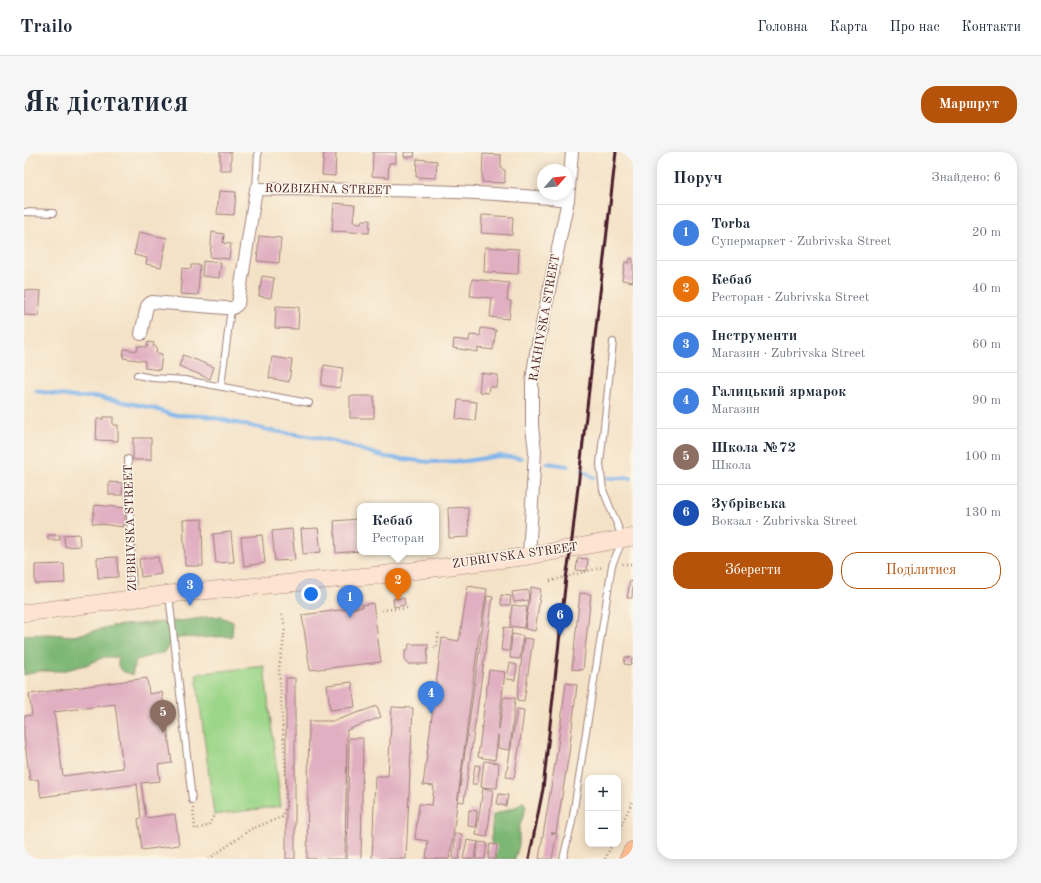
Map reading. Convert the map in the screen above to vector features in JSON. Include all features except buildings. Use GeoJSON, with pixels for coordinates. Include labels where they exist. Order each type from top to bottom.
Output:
{"type":"FeatureCollection","features":[{"type":"Feature","properties":{"kind":"street","name":"RAKHIVSKA STREET"},"geometry":{"type":"LineString","coordinates":[[571,164],[572,152]]}},
{"type":"Feature","properties":{"kind":"street","name":"ROZBIZHNA STREET"},"geometry":{"type":"LineString","coordinates":[[231,308],[238,304],[240,298],[256,189],[435,192],[537,197]]}},
{"type":"Feature","properties":{"kind":"street","name":"RAKHIVSKA STREET"},"geometry":{"type":"LineString","coordinates":[[530,556],[535,451],[532,427],[532,381],[537,346],[568,200]]}},
{"type":"Feature","properties":{"kind":"street"},"geometry":{"type":"LineString","coordinates":[[141,334],[147,306],[152,302],[231,308]]}},
{"type":"Feature","properties":{"kind":"street","name":"ZUBRIVSKA STREET"},"geometry":{"type":"LineString","coordinates":[[24,613],[169,594],[380,575],[530,556],[628,538]]}},
{"type":"Feature","properties":{"kind":"lane"},"geometry":{"type":"LineString","coordinates":[[256,189],[258,152]]}},
{"type":"Feature","properties":{"kind":"lane"},"geometry":{"type":"LineString","coordinates":[[24,212],[53,213]]}},
{"type":"Feature","properties":{"kind":"lane"},"geometry":{"type":"LineString","coordinates":[[221,386],[231,308]]}},
{"type":"Feature","properties":{"kind":"lane"},"geometry":{"type":"LineString","coordinates":[[563,859],[572,822],[612,565],[628,538],[603,490],[601,478],[600,464],[612,342]]}},
{"type":"Feature","properties":{"kind":"lane"},"geometry":{"type":"LineString","coordinates":[[137,375],[152,378],[185,380],[309,403]]}},
{"type":"Feature","properties":{"kind":"lane","name":"ZUBRIVSKA STREET"},"geometry":{"type":"LineString","coordinates":[[128,459],[133,598]]}},
{"type":"Feature","properties":{"kind":"lane"},"geometry":{"type":"LineString","coordinates":[[169,594],[192,800]]}},
{"type":"Feature","properties":{"kind":"path"},"geometry":{"type":"LineString","coordinates":[[550,581],[612,565],[633,564]]}},
{"type":"Feature","properties":{"kind":"path"},"geometry":{"type":"LineString","coordinates":[[382,610],[407,608]]}},
{"type":"Feature","properties":{"kind":"path"},"geometry":{"type":"LineString","coordinates":[[209,859],[251,829],[282,817],[286,806],[286,776],[279,668],[285,626],[282,614]]}},
{"type":"Feature","properties":{"kind":"path"},"geometry":{"type":"LineString","coordinates":[[434,648],[437,647],[439,631]]}},
{"type":"Feature","properties":{"kind":"path"},"geometry":{"type":"LineString","coordinates":[[192,800],[194,829],[208,826],[214,815]]}},
{"type":"Feature","properties":{"kind":"path"},"geometry":{"type":"LineString","coordinates":[[621,826],[633,800]]}},
{"type":"Feature","properties":{"kind":"path"},"geometry":{"type":"LineString","coordinates":[[605,859],[611,847]]}},
{"type":"Feature","properties":{"kind":"green space"},"geometry":{"type":"Polygon","coordinates":[[[207,617],[221,617],[233,622],[232,636],[200,638],[182,637],[171,641],[165,652],[136,660],[132,675],[122,671],[118,666],[118,657],[104,657],[86,665],[62,671],[40,671],[24,675],[24,635],[49,634],[74,636],[112,626],[189,620],[207,617]]]}},
{"type":"Feature","properties":{"kind":"green space"},"geometry":{"type":"Polygon","coordinates":[[[264,666],[281,806],[214,815],[196,674],[264,666]]]}},
{"type":"Feature","properties":{"kind":"green space"},"geometry":{"type":"Polygon","coordinates":[[[523,801],[526,808],[519,828],[519,845],[515,859],[493,859],[491,840],[493,815],[518,806],[523,801]]]}},
{"type":"Feature","properties":{"kind":"waterway"},"geometry":{"type":"LineString","coordinates":[[36,391],[74,397],[98,397],[153,408],[172,415],[206,416],[273,431],[334,441],[385,457],[429,462],[466,461],[499,456],[521,458]]}},
{"type":"Feature","properties":{"kind":"waterway"},"geometry":{"type":"LineString","coordinates":[[547,463],[568,466]]}},
{"type":"Feature","properties":{"kind":"waterway"},"geometry":{"type":"LineString","coordinates":[[582,470],[594,478]]}},
{"type":"Feature","properties":{"kind":"waterway"},"geometry":{"type":"LineString","coordinates":[[607,478],[631,478]]}},
{"type":"Feature","properties":{"kind":"railway"},"geometry":{"type":"LineString","coordinates":[[529,859],[543,789],[616,152]]}},
{"type":"Feature","properties":{"kind":"place","name":"Кебаб"},"geometry":{"type":"Point","coordinates":[398,601]}},
{"type":"Feature","properties":{"kind":"place","name":"Інструменти"},"geometry":{"type":"Point","coordinates":[190,606]}},
{"type":"Feature","properties":{"kind":"place","name":"Torba"},"geometry":{"type":"Point","coordinates":[350,618]}},
{"type":"Feature","properties":{"kind":"place","name":"Зубрівська"},"geometry":{"type":"Point","coordinates":[560,636]}},
{"type":"Feature","properties":{"kind":"place","name":"Галицький ярмарок"},"geometry":{"type":"Point","coordinates":[431,714]}},
{"type":"Feature","properties":{"kind":"place","name":"Школа №72"},"geometry":{"type":"Point","coordinates":[163,733]}}]}
